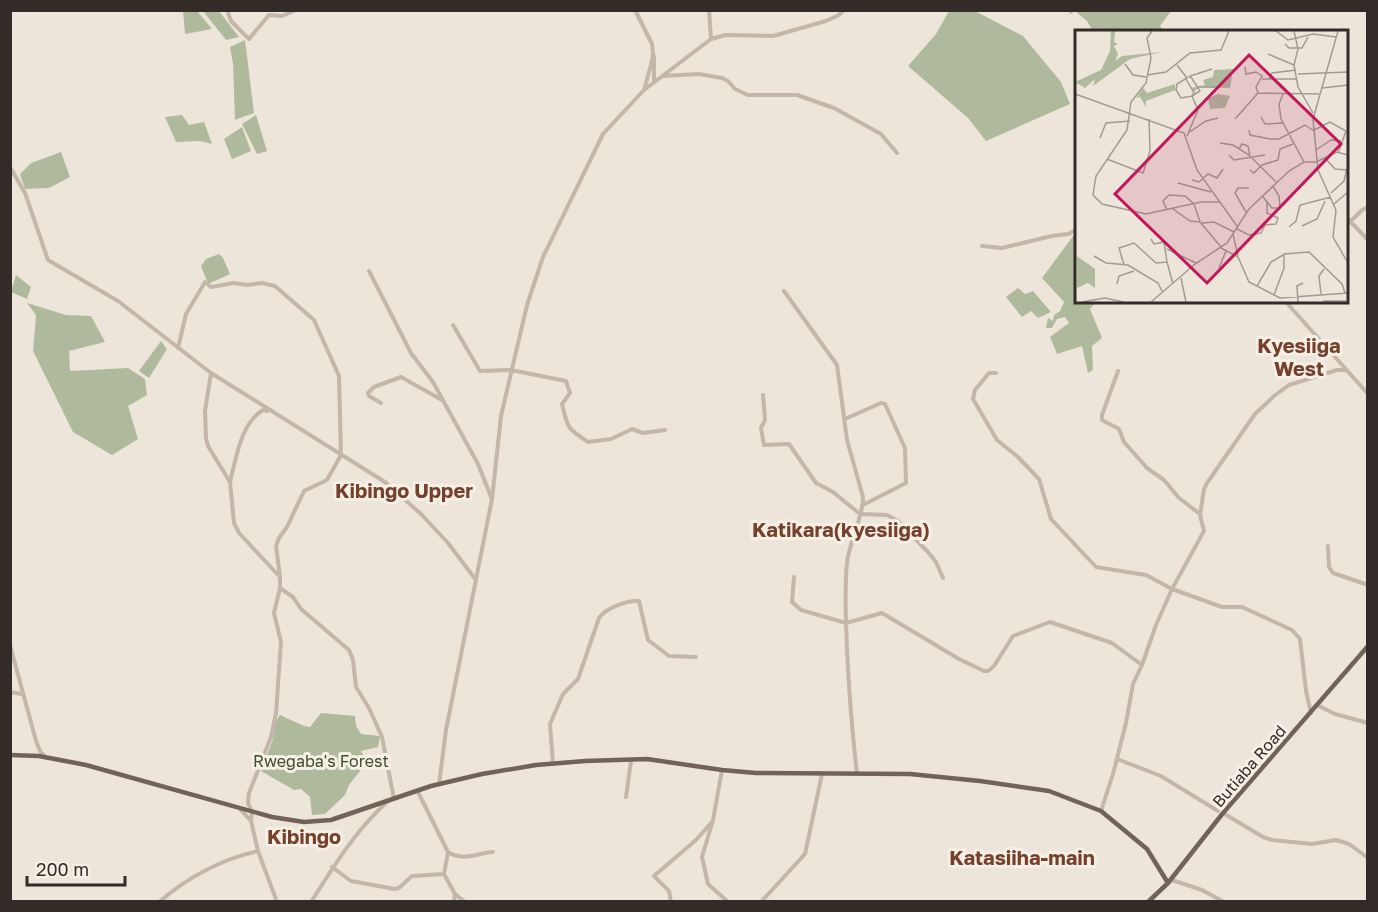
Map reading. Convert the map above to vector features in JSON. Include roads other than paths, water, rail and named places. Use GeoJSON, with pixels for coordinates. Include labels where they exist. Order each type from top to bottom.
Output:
{"type":"FeatureCollection","features":[{"type":"Feature","properties":{"kind":"main road","name":"Butiaba Road"},"geometry":{"type":"LineString","coordinates":[[1148,902],[1168,883],[1223,813],[1368,646]]}},
{"type":"Feature","properties":{"kind":"main road"},"geometry":{"type":"LineString","coordinates":[[10,755],[46,758],[102,769],[252,812],[289,821],[318,822],[347,815],[439,784],[482,774],[553,764],[647,759],[722,770],[794,774],[910,774],[980,781],[1049,791],[1101,811],[1147,849],[1168,883]]}},
{"type":"Feature","properties":{"kind":"street"},"geometry":{"type":"LineString","coordinates":[[227,10],[231,21],[249,39],[270,15],[282,16],[296,10]]}},
{"type":"Feature","properties":{"kind":"street"},"geometry":{"type":"LineString","coordinates":[[634,10],[652,44],[655,59],[654,82]]}},
{"type":"Feature","properties":{"kind":"street"},"geometry":{"type":"LineString","coordinates":[[709,10],[711,39]]}},
{"type":"Feature","properties":{"kind":"street"},"geometry":{"type":"LineString","coordinates":[[439,784],[446,730],[492,499],[501,417],[527,305],[543,256],[603,134],[644,90],[711,39],[726,35],[773,36],[826,21],[844,10]]}},
{"type":"Feature","properties":{"kind":"street"},"geometry":{"type":"LineString","coordinates":[[644,90],[653,54]]}},
{"type":"Feature","properties":{"kind":"street"},"geometry":{"type":"LineString","coordinates":[[662,76],[699,74],[722,78],[735,89],[748,95],[797,95],[834,108],[881,134],[897,153]]}},
{"type":"Feature","properties":{"kind":"street"},"geometry":{"type":"LineString","coordinates":[[10,167],[25,193],[48,260],[118,301],[178,349],[270,412],[382,479],[421,514],[476,580]]}},
{"type":"Feature","properties":{"kind":"street"},"geometry":{"type":"LineString","coordinates":[[1350,222],[1363,208],[1368,207]]}},
{"type":"Feature","properties":{"kind":"street"},"geometry":{"type":"LineString","coordinates":[[1348,219],[1368,240]]}},
{"type":"Feature","properties":{"kind":"street"},"geometry":{"type":"LineString","coordinates":[[982,246],[1002,248],[1075,231]]}},
{"type":"Feature","properties":{"kind":"street"},"geometry":{"type":"LineString","coordinates":[[369,271],[414,359],[433,382],[483,474],[492,499]]}},
{"type":"Feature","properties":{"kind":"street"},"geometry":{"type":"LineString","coordinates":[[178,349],[187,311],[205,282],[211,287],[234,283],[247,285],[262,283],[275,286],[314,320],[339,373],[341,455],[327,480],[304,491],[276,546],[280,588],[274,613],[281,642],[276,713],[271,737],[249,794],[248,803],[252,812],[250,821]]}},
{"type":"Feature","properties":{"kind":"street"},"geometry":{"type":"LineString","coordinates":[[784,291],[837,365],[848,440],[863,497],[863,506],[847,562],[846,624],[851,721],[858,773]]}},
{"type":"Feature","properties":{"kind":"street"},"geometry":{"type":"LineString","coordinates":[[1287,303],[1368,394]]}},
{"type":"Feature","properties":{"kind":"street"},"geometry":{"type":"LineString","coordinates":[[453,325],[480,371],[511,370],[566,381],[570,393],[562,404],[567,425],[569,429],[588,442],[611,439],[632,429],[643,433],[665,430]]}},
{"type":"Feature","properties":{"kind":"street"},"geometry":{"type":"LineString","coordinates":[[1101,811],[1117,759],[1132,684],[1142,665],[1172,589],[1204,531],[1200,515],[1207,483],[1261,408],[1289,385],[1337,370],[1346,370]]}},
{"type":"Feature","properties":{"kind":"street"},"geometry":{"type":"LineString","coordinates":[[1118,371],[1102,420],[1119,429],[1124,442],[1147,468],[1164,480],[1179,498],[1200,515]]}},
{"type":"Feature","properties":{"kind":"street"},"geometry":{"type":"LineString","coordinates":[[996,373],[989,372],[975,390],[973,399],[997,440],[1018,457],[1039,479],[1048,513],[1054,524],[1101,570],[1146,575],[1172,589],[1222,608],[1242,607],[1296,633],[1300,639],[1311,713]]}},
{"type":"Feature","properties":{"kind":"street"},"geometry":{"type":"LineString","coordinates":[[211,373],[205,411],[206,438],[208,446],[230,482]]}},
{"type":"Feature","properties":{"kind":"street"},"geometry":{"type":"LineString","coordinates":[[381,403],[368,393],[374,387],[401,377],[443,400]]}},
{"type":"Feature","properties":{"kind":"street"},"geometry":{"type":"LineString","coordinates":[[763,395],[765,420],[761,428],[763,444],[789,444],[814,481],[833,492],[860,514],[887,515],[898,521],[936,562],[943,578]]}},
{"type":"Feature","properties":{"kind":"street"},"geometry":{"type":"LineString","coordinates":[[845,418],[881,403],[885,404],[905,448],[906,483],[863,506]]}},
{"type":"Feature","properties":{"kind":"street"},"geometry":{"type":"LineString","coordinates":[[270,412],[263,410],[255,415],[248,424],[230,482],[232,518],[236,528],[280,577]]}},
{"type":"Feature","properties":{"kind":"street"},"geometry":{"type":"LineString","coordinates":[[1328,546],[1329,567],[1333,573],[1368,585]]}},
{"type":"Feature","properties":{"kind":"street"},"geometry":{"type":"LineString","coordinates":[[794,577],[792,602],[801,610],[846,624],[882,613],[959,659],[988,671],[994,666],[1013,636],[1050,622],[1112,643],[1142,665]]}},
{"type":"Feature","properties":{"kind":"street"},"geometry":{"type":"LineString","coordinates":[[280,588],[293,597],[301,609],[349,650],[353,660],[356,687],[369,708],[382,737],[394,799]]}},
{"type":"Feature","properties":{"kind":"street"},"geometry":{"type":"LineString","coordinates":[[553,764],[550,724],[564,694],[578,679],[599,618],[604,612],[632,601],[639,601],[648,640],[669,656],[696,657]]}},
{"type":"Feature","properties":{"kind":"street"},"geometry":{"type":"LineString","coordinates":[[10,645],[40,751],[46,758]]}},
{"type":"Feature","properties":{"kind":"street"},"geometry":{"type":"LineString","coordinates":[[10,692],[22,694]]}},
{"type":"Feature","properties":{"kind":"street"},"geometry":{"type":"LineString","coordinates":[[1317,705],[1331,712],[1368,723]]}},
{"type":"Feature","properties":{"kind":"street"},"geometry":{"type":"LineString","coordinates":[[1117,759],[1161,776],[1218,811]]}},
{"type":"Feature","properties":{"kind":"street"},"geometry":{"type":"LineString","coordinates":[[626,796],[631,761]]}},
{"type":"Feature","properties":{"kind":"street"},"geometry":{"type":"LineString","coordinates":[[722,770],[713,820],[703,853],[705,877],[710,887],[728,902]]}},
{"type":"Feature","properties":{"kind":"street"},"geometry":{"type":"LineString","coordinates":[[760,902],[805,854],[822,774]]}},
{"type":"Feature","properties":{"kind":"street"},"geometry":{"type":"LineString","coordinates":[[418,792],[448,852],[444,874],[455,894],[465,902]]}},
{"type":"Feature","properties":{"kind":"street"},"geometry":{"type":"LineString","coordinates":[[311,902],[332,867],[363,826],[388,801]]}},
{"type":"Feature","properties":{"kind":"street"},"geometry":{"type":"LineString","coordinates":[[238,807],[250,821],[258,851],[277,902]]}},
{"type":"Feature","properties":{"kind":"street"},"geometry":{"type":"LineString","coordinates":[[1223,813],[1272,840],[1312,844],[1336,840],[1349,844],[1368,858]]}},
{"type":"Feature","properties":{"kind":"street"},"geometry":{"type":"LineString","coordinates":[[671,902],[669,891],[654,876],[696,840],[713,820]]}},
{"type":"Feature","properties":{"kind":"street"},"geometry":{"type":"LineString","coordinates":[[159,902],[210,868],[258,851]]}},
{"type":"Feature","properties":{"kind":"street"},"geometry":{"type":"LineString","coordinates":[[448,852],[462,857],[493,852]]}},
{"type":"Feature","properties":{"kind":"street"},"geometry":{"type":"LineString","coordinates":[[332,867],[351,881],[395,890],[412,876],[444,874]]}},
{"type":"Feature","properties":{"kind":"street"},"geometry":{"type":"LineString","coordinates":[[1168,883],[1172,880],[1202,890],[1224,902]]}},
{"type":"Feature","properties":{"kind":"street"},"geometry":{"type":"LineString","coordinates":[[454,902],[455,894]]}},
{"type":"Feature","properties":{"kind":"street"},"geometry":{"type":"LineString","coordinates":[[1258,902],[1265,902]]}},
{"type":"Feature","properties":{"kind":"district","name":"Kyesiiga West"},"geometry":{"type":"Point","coordinates":[1299,358]}},
{"type":"Feature","properties":{"kind":"district","name":"Kibingo Upper"},"geometry":{"type":"Point","coordinates":[404,491]}},
{"type":"Feature","properties":{"kind":"district","name":"Katikara(kyesiiga)"},"geometry":{"type":"Point","coordinates":[841,530]}},
{"type":"Feature","properties":{"kind":"district","name":"Kibingo"},"geometry":{"type":"Point","coordinates":[304,837]}},
{"type":"Feature","properties":{"kind":"district","name":"Katasiiha-main"},"geometry":{"type":"Point","coordinates":[1022,858]}},
{"type":"Feature","properties":{"kind":"park label","name":"Rwegaba's Forest"},"geometry":{"type":"Point","coordinates":[321,761]}}]}
